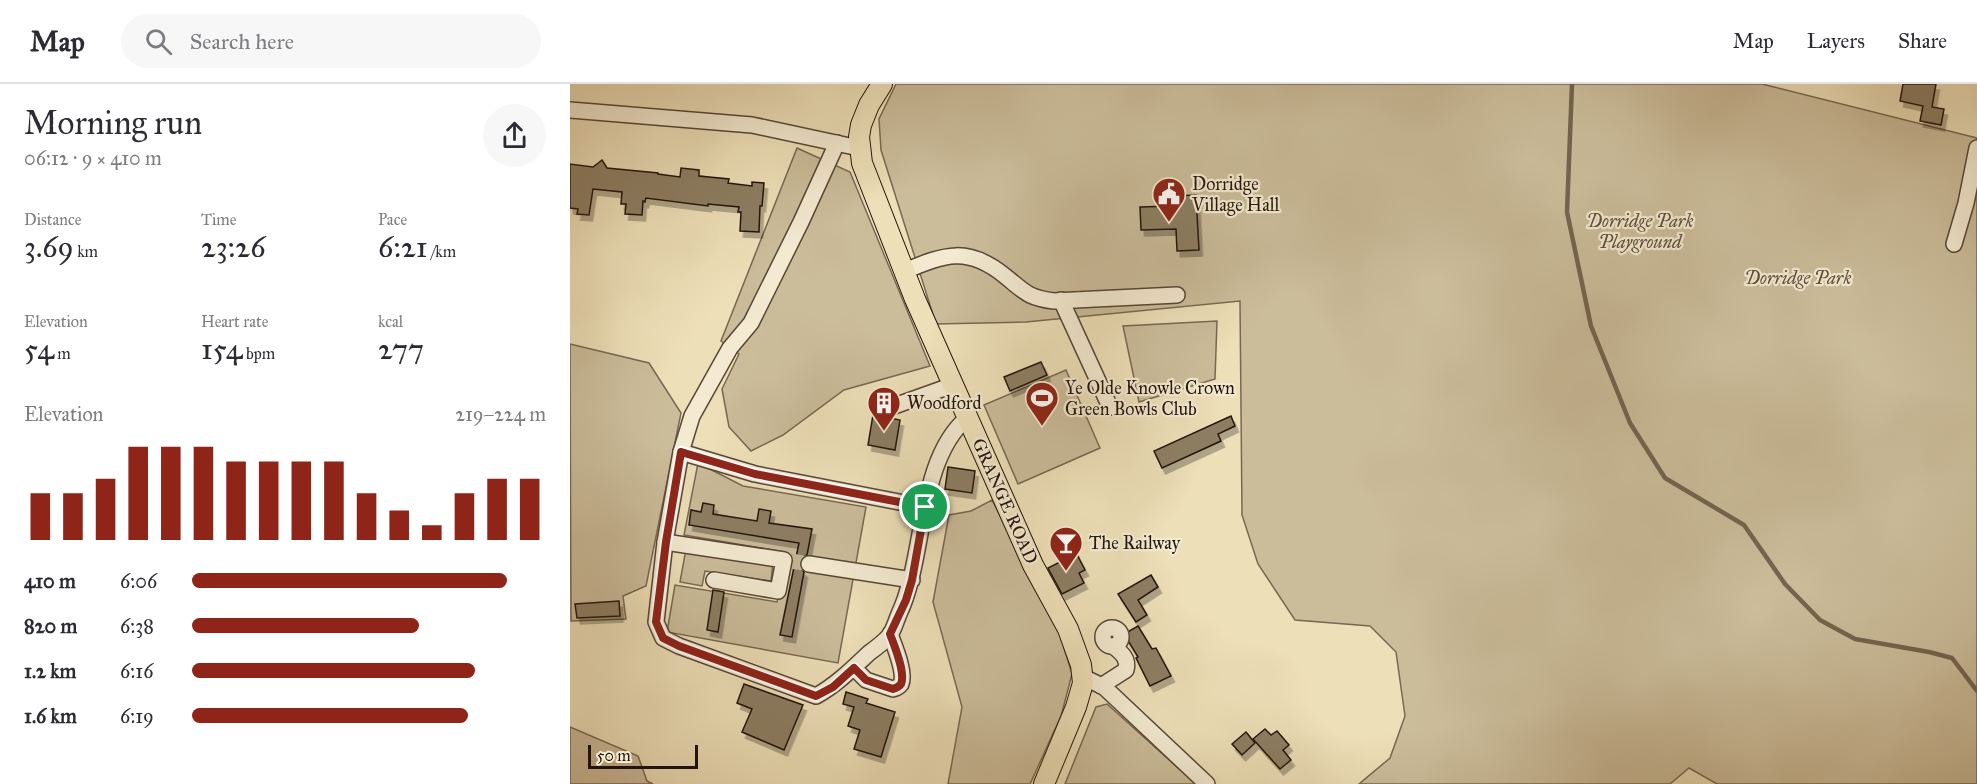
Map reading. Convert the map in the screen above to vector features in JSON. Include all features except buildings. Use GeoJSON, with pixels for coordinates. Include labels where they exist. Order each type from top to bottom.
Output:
{"type":"FeatureCollection","features":[{"type":"Feature","properties":{"kind":"main road","name":"GRANGE ROAD"},"geometry":{"type":"LineString","coordinates":[[882,84],[861,125],[859,148],[862,163],[915,300],[1033,565],[1068,629],[1081,665],[1083,677],[1076,707],[1044,784]]}},
{"type":"Feature","properties":{"kind":"street"},"geometry":{"type":"LineString","coordinates":[[570,110],[752,125],[859,148]]}},
{"type":"Feature","properties":{"kind":"street"},"geometry":{"type":"LineString","coordinates":[[837,143],[751,323],[730,348],[692,416],[681,452],[666,542],[656,622],[663,638],[679,646],[816,696],[833,687],[890,634],[906,600],[912,580],[925,507],[942,455],[954,433],[967,418]]}},
{"type":"Feature","properties":{"kind":"street"},"geometry":{"type":"LineString","coordinates":[[1954,244],[1966,202],[1977,148]]}},
{"type":"Feature","properties":{"kind":"street"},"geometry":{"type":"LineString","coordinates":[[905,271],[945,256],[972,256],[990,264],[1023,292],[1036,299],[1177,295]]}},
{"type":"Feature","properties":{"kind":"street"},"geometry":{"type":"LineString","coordinates":[[1061,300],[1110,407]]}},
{"type":"Feature","properties":{"kind":"street"},"geometry":{"type":"LineString","coordinates":[[883,410],[953,385]]}},
{"type":"Feature","properties":{"kind":"street"},"geometry":{"type":"LineString","coordinates":[[681,452],[755,474],[925,507]]}},
{"type":"Feature","properties":{"kind":"street"},"geometry":{"type":"LineString","coordinates":[[666,542],[787,560],[778,591],[714,579]]}},
{"type":"Feature","properties":{"kind":"street"},"geometry":{"type":"LineString","coordinates":[[809,564],[912,580]]}},
{"type":"Feature","properties":{"kind":"street"},"geometry":{"type":"LineString","coordinates":[[854,668],[866,680],[893,689],[900,686],[902,681],[900,662],[890,634]]}},
{"type":"Feature","properties":{"kind":"street"},"geometry":{"type":"LineString","coordinates":[[1101,686],[1126,670],[1126,660],[1122,653],[1113,646]]}},
{"type":"Feature","properties":{"kind":"street"},"geometry":{"type":"LineString","coordinates":[[1083,677],[1101,686],[1207,784]]}},
{"type":"Feature","properties":{"kind":"green space"},"geometry":{"type":"Polygon","coordinates":[[[896,84],[1762,84],[1977,138],[1977,784],[1717,784],[1689,768],[1670,784],[1359,784],[1390,758],[1405,716],[1396,652],[1370,626],[1295,620],[1258,564],[1242,515],[1240,301],[1026,322],[936,324],[881,150],[879,119],[896,84]]]}},
{"type":"Feature","properties":{"kind":"green space"},"geometry":{"type":"Polygon","coordinates":[[[797,148],[850,172],[930,366],[844,390],[783,435],[751,451],[729,427],[722,389],[739,354],[721,341],[797,148]]]}},
{"type":"Feature","properties":{"kind":"green space","name":"Ye Olde Knowle Crown Green Bowls Club"},"geometry":{"type":"Polygon","coordinates":[[[1217,321],[1215,379],[1139,402],[1123,326],[1217,321]]]}},
{"type":"Feature","properties":{"kind":"green space"},"geometry":{"type":"Polygon","coordinates":[[[570,344],[649,363],[681,413],[646,586],[623,596],[626,619],[571,621],[570,344]]]}},
{"type":"Feature","properties":{"kind":"green space","name":"Ye Olde Knowle Crown Green Bowls Club"},"geometry":{"type":"Polygon","coordinates":[[[1066,370],[1100,448],[1018,484],[984,405],[1066,370]]]}},
{"type":"Feature","properties":{"kind":"green space"},"geometry":{"type":"Polygon","coordinates":[[[698,463],[743,486],[866,507],[838,663],[667,632],[675,585],[777,602],[785,552],[684,535],[698,463]]]}},
{"type":"Feature","properties":{"kind":"green space"},"geometry":{"type":"Polygon","coordinates":[[[992,500],[1058,629],[1072,674],[1061,716],[1030,784],[948,784],[962,707],[933,602],[949,515],[971,511],[992,500]]]}},
{"type":"Feature","properties":{"kind":"green space"},"geometry":{"type":"Polygon","coordinates":[[[686,549],[773,563],[771,581],[705,571],[702,586],[680,582],[686,549]]]}},
{"type":"Feature","properties":{"kind":"green space"},"geometry":{"type":"Polygon","coordinates":[[[1107,704],[1196,784],[1065,784],[1096,707],[1107,704]]]}},
{"type":"Feature","properties":{"kind":"green space"},"geometry":{"type":"Polygon","coordinates":[[[570,727],[638,756],[647,781],[653,784],[570,784],[570,727]]]}},
{"type":"Feature","properties":{"kind":"waterway"},"geometry":{"type":"LineString","coordinates":[[1572,84],[1567,212],[1591,326],[1630,423],[1665,478],[1744,525],[1785,584],[1820,620],[1855,639],[1952,658],[1977,691]]}},
{"type":"Feature","properties":{"kind":"tunnel"},"geometry":{"type":"LineString","coordinates":[[791,561],[809,564]]}},
{"type":"Feature","properties":{"kind":"place","name":"Dorridge Village Hall"},"geometry":{"type":"Point","coordinates":[1169,223]}},
{"type":"Feature","properties":{"kind":"place","name":"Ye Olde Knowle Crown Green Bowls Club"},"geometry":{"type":"Point","coordinates":[1042,427]}},
{"type":"Feature","properties":{"kind":"place","name":"Woodford"},"geometry":{"type":"Point","coordinates":[884,432]}},
{"type":"Feature","properties":{"kind":"place","name":"The Railway"},"geometry":{"type":"Point","coordinates":[1066,572]}},
{"type":"Feature","properties":{"kind":"route"},"geometry":{"type":"LineString","coordinates":[[681,452],[755,474],[925,507],[912,580],[906,600],[890,634],[900,662],[902,681],[900,686],[893,689],[866,680],[854,668],[833,687],[816,696],[679,646],[663,638],[656,622],[681,452]]}},
{"type":"Feature","properties":{"kind":"park label","name":"Dorridge Park Playground"},"geometry":{"type":"Point","coordinates":[1640,231]}},
{"type":"Feature","properties":{"kind":"park label","name":"Dorridge Park"},"geometry":{"type":"Point","coordinates":[1798,278]}}]}
